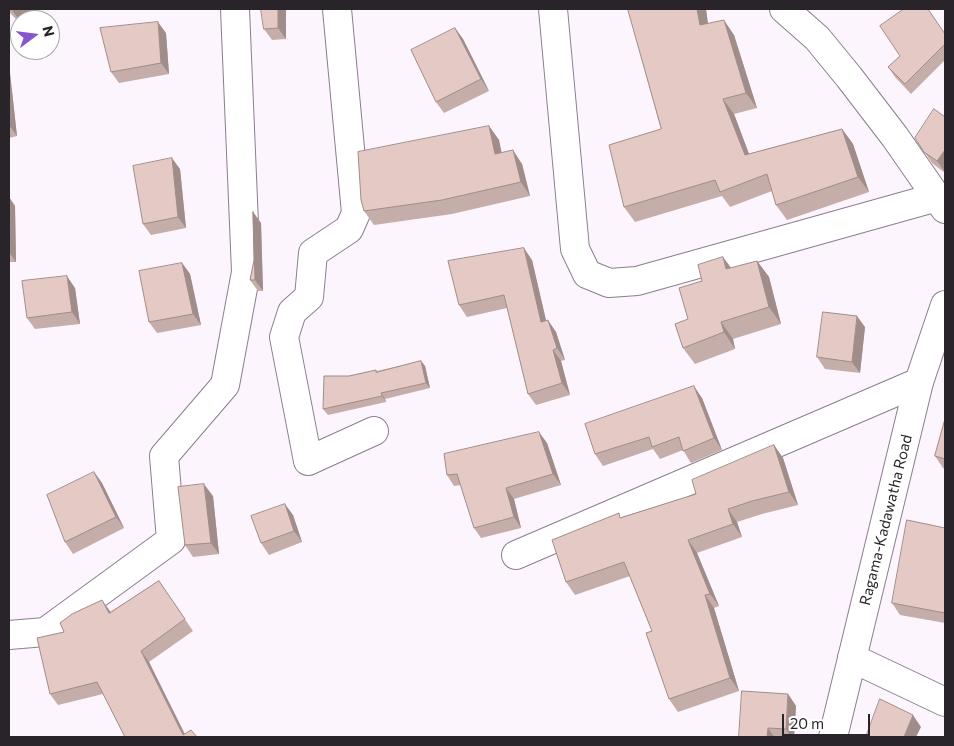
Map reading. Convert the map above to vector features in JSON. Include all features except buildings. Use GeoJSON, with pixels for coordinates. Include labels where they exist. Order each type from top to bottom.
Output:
{"type":"FeatureCollection","features":[{"type":"Feature","properties":{"kind":"street"},"geometry":{"type":"LineString","coordinates":[[9,635],[44,632],[171,540],[164,456],[225,385],[246,272],[235,9]]}},
{"type":"Feature","properties":{"kind":"street"},"geometry":{"type":"LineString","coordinates":[[337,9],[356,213],[349,229],[313,253],[309,297],[292,312],[284,337],[308,460],[374,431]]}},
{"type":"Feature","properties":{"kind":"street"},"geometry":{"type":"LineString","coordinates":[[553,9],[575,249],[587,274],[609,283],[636,281],[941,203],[896,137],[849,77],[816,38],[784,9]]}},
{"type":"Feature","properties":{"kind":"street","name":"Ragama-Kadawatha Road"},"geometry":{"type":"LineString","coordinates":[[833,737],[919,382],[945,305]]}},
{"type":"Feature","properties":{"kind":"street"},"geometry":{"type":"LineString","coordinates":[[516,555],[919,382]]}},
{"type":"Feature","properties":{"kind":"street"},"geometry":{"type":"LineString","coordinates":[[852,658],[945,702]]}}]}
